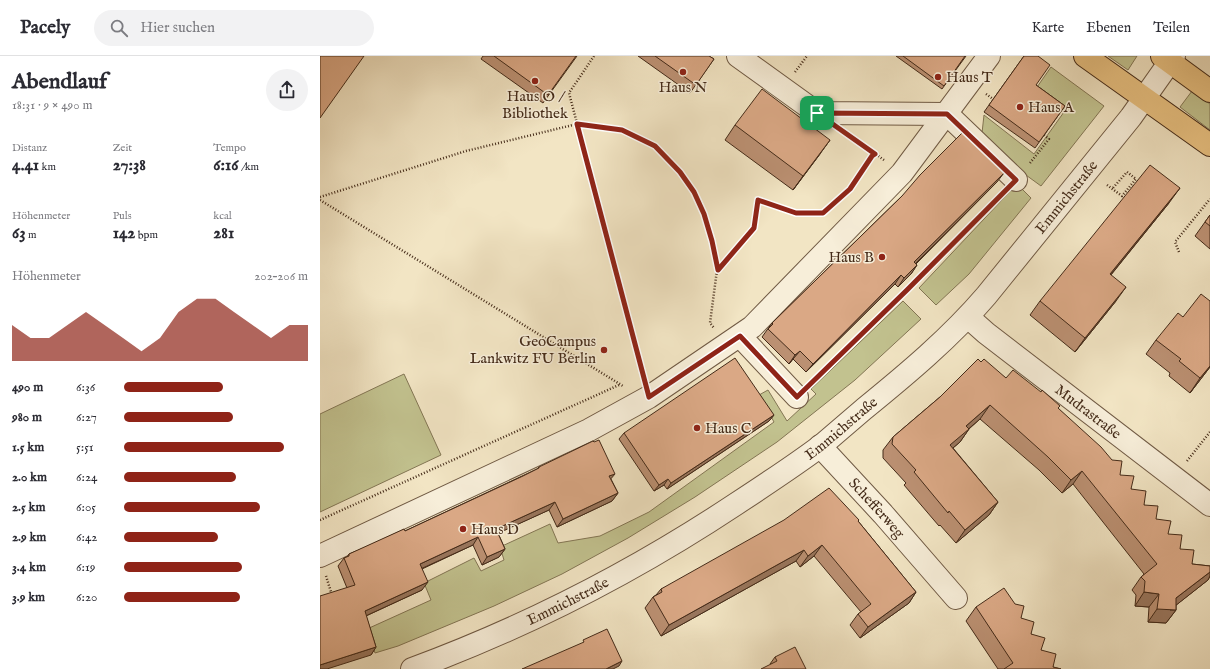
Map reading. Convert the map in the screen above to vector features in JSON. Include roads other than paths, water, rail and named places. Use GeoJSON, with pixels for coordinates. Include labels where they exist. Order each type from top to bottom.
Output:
{"type":"FeatureCollection","features":[{"type":"Feature","properties":{"kind":"main road"},"geometry":{"type":"LineString","coordinates":[[1085,56],[1210,145]]}},
{"type":"Feature","properties":{"kind":"main road"},"geometry":{"type":"LineString","coordinates":[[1168,58],[1210,91]]}},
{"type":"Feature","properties":{"kind":"street"},"geometry":{"type":"LineString","coordinates":[[738,56],[817,113],[947,114],[1016,180]]}},
{"type":"Feature","properties":{"kind":"street"},"geometry":{"type":"LineString","coordinates":[[322,564],[588,430],[649,397],[752,327],[902,173],[989,56]]}},
{"type":"Feature","properties":{"kind":"street","name":"Emmichstraße"},"geometry":{"type":"LineString","coordinates":[[412,669],[461,661],[663,550],[705,525],[820,446],[902,378],[968,316],[986,296],[1131,117],[1168,58]]}},
{"type":"Feature","properties":{"kind":"street","name":"Mudrastraße"},"geometry":{"type":"LineString","coordinates":[[968,316],[986,333],[1210,505]]}},
{"type":"Feature","properties":{"kind":"street"},"geometry":{"type":"LineString","coordinates":[[732,340],[797,397]]}},
{"type":"Feature","properties":{"kind":"street","name":"Schefferweg"},"geometry":{"type":"LineString","coordinates":[[820,446],[956,598]]}},
{"type":"Feature","properties":{"kind":"place","name":"Haus N"},"geometry":{"type":"Point","coordinates":[683,72]}},
{"type":"Feature","properties":{"kind":"place","name":"Haus T"},"geometry":{"type":"Point","coordinates":[938,77]}},
{"type":"Feature","properties":{"kind":"place","name":"Haus O / Bibliothek"},"geometry":{"type":"Point","coordinates":[535,81]}},
{"type":"Feature","properties":{"kind":"place","name":"Haus A"},"geometry":{"type":"Point","coordinates":[1020,107]}},
{"type":"Feature","properties":{"kind":"place","name":"Haus B"},"geometry":{"type":"Point","coordinates":[882,257]}},
{"type":"Feature","properties":{"kind":"place","name":"GeoCampus Lankwitz FU Berlin"},"geometry":{"type":"Point","coordinates":[604,350]}},
{"type":"Feature","properties":{"kind":"place","name":"Haus C"},"geometry":{"type":"Point","coordinates":[697,428]}},
{"type":"Feature","properties":{"kind":"place","name":"Haus D"},"geometry":{"type":"Point","coordinates":[463,529]}}]}
